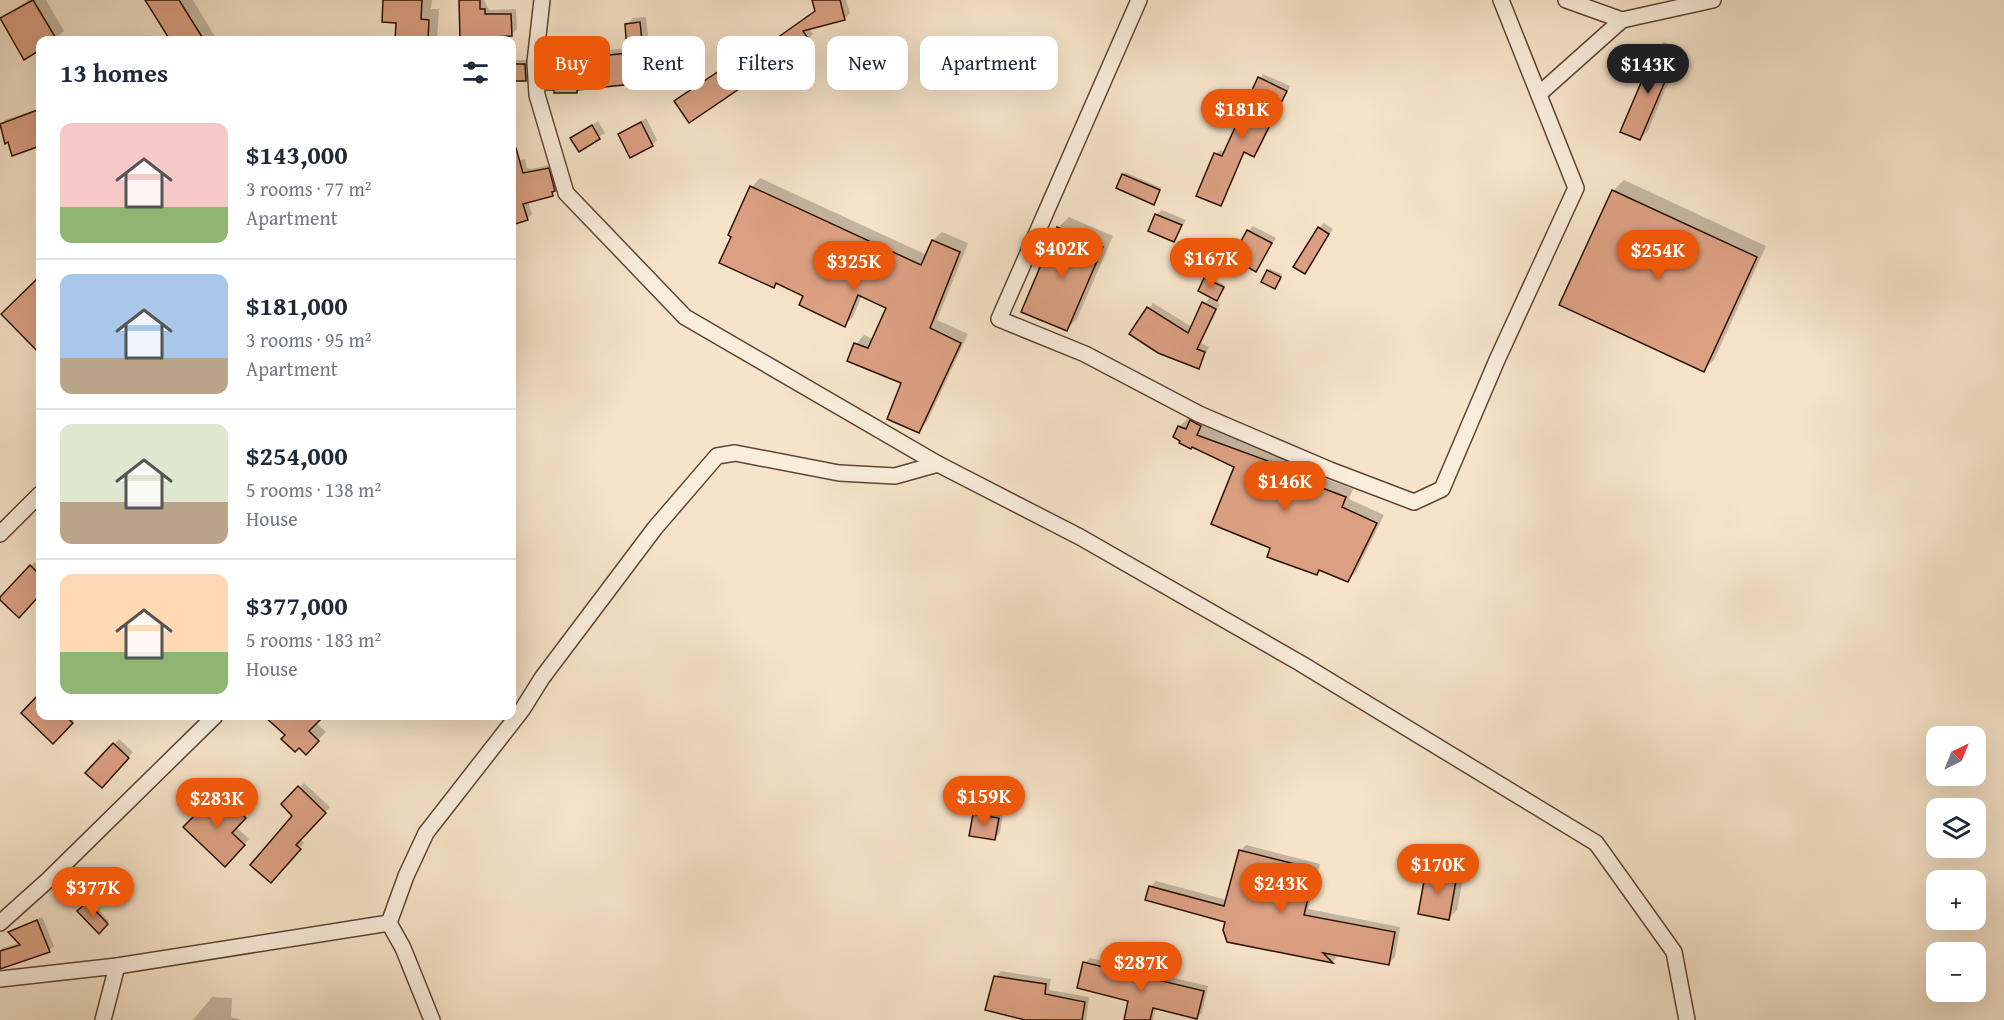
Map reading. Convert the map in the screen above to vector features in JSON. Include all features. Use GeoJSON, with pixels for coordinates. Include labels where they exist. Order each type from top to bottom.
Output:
{"type":"FeatureCollection","features":[{"type":"Feature","properties":{"kind":"street"},"geometry":{"type":"LineString","coordinates":[[542,0],[535,62],[537,95],[566,193],[685,316],[938,464],[1080,537],[1280,651],[1596,843],[1674,952],[1687,1020]]}},
{"type":"Feature","properties":{"kind":"street"},"geometry":{"type":"LineString","coordinates":[[1139,0],[999,319],[1085,354],[1199,414],[1330,470],[1414,502],[1442,489],[1497,360],[1576,188],[1501,0]]}},
{"type":"Feature","properties":{"kind":"street"},"geometry":{"type":"LineString","coordinates":[[1566,0],[1622,20]]}},
{"type":"Feature","properties":{"kind":"street"},"geometry":{"type":"LineString","coordinates":[[1539,94],[1622,20],[1713,0]]}},
{"type":"Feature","properties":{"kind":"street"},"geometry":{"type":"LineString","coordinates":[[516,718],[542,678],[655,528],[717,456],[735,453],[839,473],[895,476],[938,464]]}},
{"type":"Feature","properties":{"kind":"street"},"geometry":{"type":"LineString","coordinates":[[0,534],[36,498]]}},
{"type":"Feature","properties":{"kind":"street"},"geometry":{"type":"LineString","coordinates":[[0,923],[48,880],[211,720]]}},
{"type":"Feature","properties":{"kind":"street"},"geometry":{"type":"LineString","coordinates":[[432,1020],[403,948],[389,923],[406,876],[426,833],[514,720]]}},
{"type":"Feature","properties":{"kind":"street"},"geometry":{"type":"LineString","coordinates":[[0,979],[117,966],[389,923]]}},
{"type":"Feature","properties":{"kind":"street"},"geometry":{"type":"LineString","coordinates":[[103,1020],[117,966]]}},
{"type":"Feature","properties":{"kind":"building"},"geometry":{"type":"Polygon","coordinates":[[[33,0],[55,36],[36,36],[36,52],[24,60],[0,18],[33,0]]]}},
{"type":"Feature","properties":{"kind":"building"},"geometry":{"type":"Polygon","coordinates":[[[145,0],[179,0],[202,36],[168,36],[145,0]]]}},
{"type":"Feature","properties":{"kind":"building"},"geometry":{"type":"Polygon","coordinates":[[[383,0],[422,0],[421,19],[429,20],[428,36],[395,36],[396,23],[382,22],[383,0]]]}},
{"type":"Feature","properties":{"kind":"building"},"geometry":{"type":"Polygon","coordinates":[[[459,0],[480,0],[480,9],[485,9],[485,14],[511,14],[512,36],[460,36],[459,0]]]}},
{"type":"Feature","properties":{"kind":"building"},"geometry":{"type":"Polygon","coordinates":[[[812,0],[840,0],[845,20],[803,31],[806,36],[780,36],[815,11],[812,0]]]}},
{"type":"Feature","properties":{"kind":"building"},"geometry":{"type":"Polygon","coordinates":[[[640,22],[641,36],[626,36],[625,24],[640,22]]]}},
{"type":"Feature","properties":{"kind":"building"},"geometry":{"type":"Polygon","coordinates":[[[1655,50],[1675,58],[1640,140],[1620,132],[1655,50]]]}},
{"type":"Feature","properties":{"kind":"building"},"geometry":{"type":"Polygon","coordinates":[[[622,54],[622,85],[610,86],[610,55],[622,54]]]}},
{"type":"Feature","properties":{"kind":"building"},"geometry":{"type":"Polygon","coordinates":[[[516,64],[525,64],[526,81],[516,81],[516,64]]]}},
{"type":"Feature","properties":{"kind":"building"},"geometry":{"type":"Polygon","coordinates":[[[717,72],[717,90],[738,90],[689,123],[674,101],[690,90],[705,90],[705,80],[717,72]]]}},
{"type":"Feature","properties":{"kind":"building"},"geometry":{"type":"Polygon","coordinates":[[[1258,77],[1287,91],[1254,157],[1244,152],[1221,206],[1196,196],[1214,153],[1222,156],[1258,77]]]}},
{"type":"Feature","properties":{"kind":"building"},"geometry":{"type":"Polygon","coordinates":[[[554,90],[577,90],[577,93],[554,93],[554,90]]]}},
{"type":"Feature","properties":{"kind":"building"},"geometry":{"type":"Polygon","coordinates":[[[36,110],[36,147],[12,156],[8,142],[5,144],[0,124],[36,110]]]}},
{"type":"Feature","properties":{"kind":"building"},"geometry":{"type":"Polygon","coordinates":[[[641,122],[653,146],[630,158],[618,134],[641,122]]]}},
{"type":"Feature","properties":{"kind":"building"},"geometry":{"type":"Polygon","coordinates":[[[592,125],[600,139],[579,152],[570,138],[592,125]]]}},
{"type":"Feature","properties":{"kind":"building"},"geometry":{"type":"Polygon","coordinates":[[[516,148],[523,173],[549,168],[555,191],[552,192],[553,196],[523,204],[528,220],[516,224],[516,148]]]}},
{"type":"Feature","properties":{"kind":"building"},"geometry":{"type":"Polygon","coordinates":[[[1122,174],[1160,190],[1154,205],[1116,188],[1122,174]]]}},
{"type":"Feature","properties":{"kind":"building"},"geometry":{"type":"Polygon","coordinates":[[[750,186],[921,265],[932,240],[960,252],[930,328],[961,343],[919,433],[887,419],[901,383],[847,361],[854,343],[868,348],[886,308],[858,295],[845,327],[799,305],[803,296],[776,283],[774,288],[719,263],[731,237],[728,235],[750,186]]]}},
{"type":"Feature","properties":{"kind":"building"},"geometry":{"type":"Polygon","coordinates":[[[1612,190],[1757,257],[1704,372],[1559,305],[1612,190]]]}},
{"type":"Feature","properties":{"kind":"building"},"geometry":{"type":"Polygon","coordinates":[[[1155,214],[1182,225],[1174,242],[1148,231],[1155,214]]]}},
{"type":"Feature","properties":{"kind":"building"},"geometry":{"type":"Polygon","coordinates":[[[1057,227],[1103,247],[1067,331],[1021,312],[1057,227]]]}},
{"type":"Feature","properties":{"kind":"building"},"geometry":{"type":"Polygon","coordinates":[[[1318,227],[1329,234],[1305,274],[1293,267],[1318,227]]]}},
{"type":"Feature","properties":{"kind":"building"},"geometry":{"type":"Polygon","coordinates":[[[1247,230],[1272,243],[1256,272],[1232,258],[1247,230]]]}},
{"type":"Feature","properties":{"kind":"building"},"geometry":{"type":"Polygon","coordinates":[[[1267,270],[1281,277],[1275,289],[1261,282],[1267,270]]]}},
{"type":"Feature","properties":{"kind":"building"},"geometry":{"type":"Polygon","coordinates":[[[1204,278],[1224,287],[1217,301],[1198,291],[1204,278]]]}},
{"type":"Feature","properties":{"kind":"building"},"geometry":{"type":"Polygon","coordinates":[[[36,280],[36,350],[1,314],[36,280]]]}},
{"type":"Feature","properties":{"kind":"building"},"geometry":{"type":"Polygon","coordinates":[[[1202,302],[1216,309],[1197,349],[1205,352],[1199,369],[1158,353],[1129,334],[1147,307],[1188,333],[1202,302]]]}},
{"type":"Feature","properties":{"kind":"building"},"geometry":{"type":"Polygon","coordinates":[[[1190,420],[1201,426],[1197,435],[1287,468],[1285,474],[1346,497],[1342,507],[1377,523],[1348,582],[1319,570],[1317,575],[1267,557],[1270,548],[1211,524],[1234,467],[1192,447],[1191,449],[1173,437],[1178,426],[1186,429],[1190,420]]]}},
{"type":"Feature","properties":{"kind":"building"},"geometry":{"type":"Polygon","coordinates":[[[30,565],[36,571],[36,599],[19,618],[0,600],[0,597],[30,565]]]}},
{"type":"Feature","properties":{"kind":"building"},"geometry":{"type":"Polygon","coordinates":[[[36,697],[36,720],[70,720],[73,723],[53,744],[21,713],[36,697]]]}},
{"type":"Feature","properties":{"kind":"building"},"geometry":{"type":"Polygon","coordinates":[[[268,720],[320,720],[309,731],[319,741],[306,755],[299,748],[295,752],[281,739],[285,735],[268,720]]]}},
{"type":"Feature","properties":{"kind":"building"},"geometry":{"type":"Polygon","coordinates":[[[113,743],[129,758],[102,788],[85,773],[113,743]]]}},
{"type":"Feature","properties":{"kind":"building"},"geometry":{"type":"Polygon","coordinates":[[[298,786],[326,813],[296,845],[301,849],[271,883],[250,865],[292,816],[281,804],[298,786]]]}},
{"type":"Feature","properties":{"kind":"building"},"geometry":{"type":"Polygon","coordinates":[[[217,793],[246,818],[232,833],[245,845],[225,867],[183,827],[217,793]]]}},
{"type":"Feature","properties":{"kind":"building"},"geometry":{"type":"Polygon","coordinates":[[[973,814],[999,818],[995,840],[969,836],[973,814]]]}},
{"type":"Feature","properties":{"kind":"building"},"geometry":{"type":"Polygon","coordinates":[[[1239,850],[1315,869],[1304,915],[1395,932],[1389,965],[1323,953],[1333,963],[1227,942],[1223,930],[1225,922],[1145,900],[1149,886],[1224,906],[1239,850]]]}},
{"type":"Feature","properties":{"kind":"building"},"geometry":{"type":"Polygon","coordinates":[[[1426,870],[1457,875],[1449,920],[1418,914],[1426,870]]]}},
{"type":"Feature","properties":{"kind":"building"},"geometry":{"type":"Polygon","coordinates":[[[87,902],[108,924],[99,934],[77,911],[87,902]]]}},
{"type":"Feature","properties":{"kind":"building"},"geometry":{"type":"Polygon","coordinates":[[[37,920],[50,952],[0,969],[0,951],[20,945],[8,932],[37,920]]]}},
{"type":"Feature","properties":{"kind":"building"},"geometry":{"type":"Polygon","coordinates":[[[1083,962],[1204,991],[1197,1019],[1153,1008],[1150,1020],[1124,1020],[1128,1001],[1077,988],[1083,962]]]}},
{"type":"Feature","properties":{"kind":"building"},"geometry":{"type":"Polygon","coordinates":[[[994,976],[1046,984],[1045,994],[1085,1002],[1082,1020],[1025,1020],[985,1010],[994,976]]]}}]}
